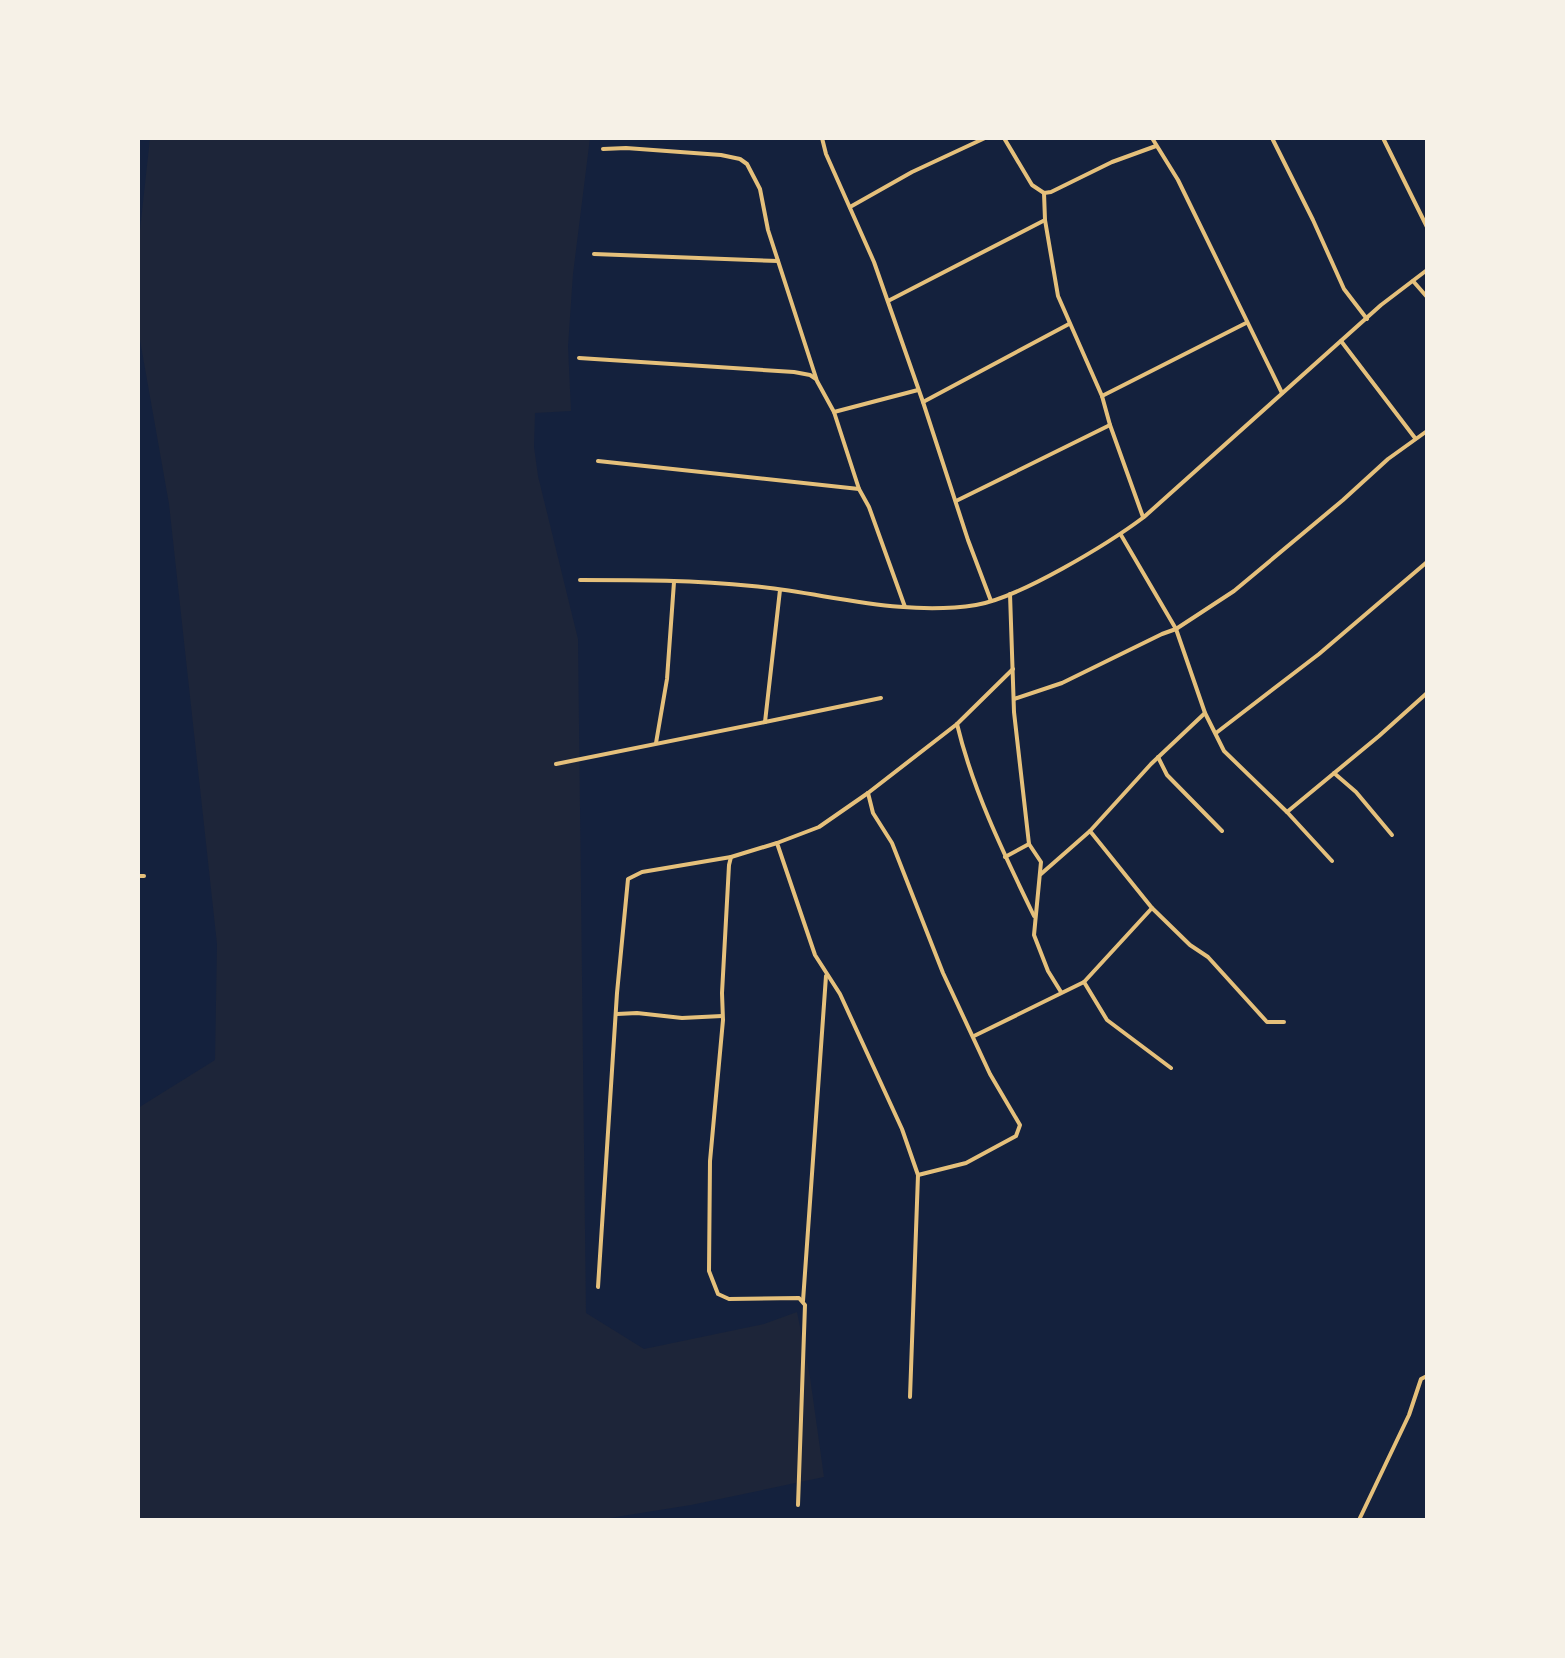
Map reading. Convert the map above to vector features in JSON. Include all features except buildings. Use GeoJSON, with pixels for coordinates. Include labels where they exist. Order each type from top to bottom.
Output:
{"type":"FeatureCollection","features":[{"type":"Feature","properties":{"kind":"street"},"geometry":{"type":"LineString","coordinates":[[822,138],[888,301],[991,601]]}},
{"type":"Feature","properties":{"kind":"street"},"geometry":{"type":"LineString","coordinates":[[850,207],[912,172],[985,138]]}},
{"type":"Feature","properties":{"kind":"street"},"geometry":{"type":"LineString","coordinates":[[1004,138],[1032,185],[1044,193],[1156,146]]}},
{"type":"Feature","properties":{"kind":"street"},"geometry":{"type":"LineString","coordinates":[[1152,138],[1178,180],[1282,393]]}},
{"type":"Feature","properties":{"kind":"street"},"geometry":{"type":"LineString","coordinates":[[1272,138],[1344,289],[1367,319]]}},
{"type":"Feature","properties":{"kind":"street"},"geometry":{"type":"LineString","coordinates":[[1383,138],[1427,227]]}},
{"type":"Feature","properties":{"kind":"street"},"geometry":{"type":"LineString","coordinates":[[603,149],[721,155],[740,159],[747,164],[760,189],[768,230],[817,381],[834,412],[859,489],[869,507],[905,607]]}},
{"type":"Feature","properties":{"kind":"street"},"geometry":{"type":"LineString","coordinates":[[1044,193],[1045,220],[1058,296],[1102,396],[1144,517]]}},
{"type":"Feature","properties":{"kind":"street"},"geometry":{"type":"LineString","coordinates":[[888,301],[1045,220]]}},
{"type":"Feature","properties":{"kind":"street"},"geometry":{"type":"LineString","coordinates":[[594,254],[778,261]]}},
{"type":"Feature","properties":{"kind":"street"},"geometry":{"type":"LineString","coordinates":[[580,580],[753,586],[905,607],[975,605],[991,601],[1121,535],[1221,451],[1341,341],[1427,270]]}},
{"type":"Feature","properties":{"kind":"street"},"geometry":{"type":"LineString","coordinates":[[1413,281],[1427,297]]}},
{"type":"Feature","properties":{"kind":"street"},"geometry":{"type":"LineString","coordinates":[[1102,396],[1246,323]]}},
{"type":"Feature","properties":{"kind":"street"},"geometry":{"type":"LineString","coordinates":[[923,402],[1069,324]]}},
{"type":"Feature","properties":{"kind":"street"},"geometry":{"type":"LineString","coordinates":[[1341,341],[1415,438]]}},
{"type":"Feature","properties":{"kind":"street"},"geometry":{"type":"LineString","coordinates":[[579,358],[794,372],[810,375],[817,381]]}},
{"type":"Feature","properties":{"kind":"street"},"geometry":{"type":"LineString","coordinates":[[834,412],[918,390]]}},
{"type":"Feature","properties":{"kind":"street"},"geometry":{"type":"LineString","coordinates":[[956,501],[1110,425]]}},
{"type":"Feature","properties":{"kind":"street"},"geometry":{"type":"LineString","coordinates":[[1014,699],[1062,683],[1176,629],[1234,591],[1427,431]]}},
{"type":"Feature","properties":{"kind":"street"},"geometry":{"type":"LineString","coordinates":[[598,461],[859,489]]}},
{"type":"Feature","properties":{"kind":"street"},"geometry":{"type":"LineString","coordinates":[[1121,535],[1176,629],[1205,713],[1224,751],[1332,861]]}},
{"type":"Feature","properties":{"kind":"street"},"geometry":{"type":"LineString","coordinates":[[1216,733],[1319,654],[1427,562]]}},
{"type":"Feature","properties":{"kind":"street"},"geometry":{"type":"LineString","coordinates":[[656,743],[667,679],[674,582]]}},
{"type":"Feature","properties":{"kind":"street"},"geometry":{"type":"LineString","coordinates":[[765,722],[780,590]]}},
{"type":"Feature","properties":{"kind":"street"},"geometry":{"type":"LineString","coordinates":[[1010,594],[1014,699],[1029,844],[1041,862],[1034,935],[1048,971],[1061,992]]}},
{"type":"Feature","properties":{"kind":"street"},"geometry":{"type":"LineString","coordinates":[[598,1287],[628,879],[642,872],[731,857],[819,827],[957,724],[1013,669]]}},
{"type":"Feature","properties":{"kind":"street"},"geometry":{"type":"LineString","coordinates":[[1287,812],[1427,693]]}},
{"type":"Feature","properties":{"kind":"street"},"geometry":{"type":"LineString","coordinates":[[556,764],[727,732],[881,698]]}},
{"type":"Feature","properties":{"kind":"street"},"geometry":{"type":"LineString","coordinates":[[1041,874],[1090,831],[1158,757],[1205,713]]}},
{"type":"Feature","properties":{"kind":"street"},"geometry":{"type":"LineString","coordinates":[[957,724],[965,758],[1005,857],[1035,918]]}},
{"type":"Feature","properties":{"kind":"street"},"geometry":{"type":"LineString","coordinates":[[1158,757],[1167,775],[1222,831]]}},
{"type":"Feature","properties":{"kind":"street"},"geometry":{"type":"LineString","coordinates":[[1334,773],[1356,792],[1392,835]]}},
{"type":"Feature","properties":{"kind":"street"},"geometry":{"type":"LineString","coordinates":[[868,793],[873,813],[892,843],[943,973],[992,1078],[1018,1119],[1016,1136],[966,1163],[918,1175]]}},
{"type":"Feature","properties":{"kind":"street"},"geometry":{"type":"LineString","coordinates":[[1090,831],[1152,908],[1190,945],[1208,957],[1267,1022],[1284,1022]]}},
{"type":"Feature","properties":{"kind":"street"},"geometry":{"type":"LineString","coordinates":[[777,843],[812,949],[840,994],[902,1129],[918,1175],[910,1397]]}},
{"type":"Feature","properties":{"kind":"street"},"geometry":{"type":"LineString","coordinates":[[1005,857],[1029,844]]}},
{"type":"Feature","properties":{"kind":"street"},"geometry":{"type":"LineString","coordinates":[[731,857],[723,1016],[710,1161],[708,1248],[711,1279],[718,1294],[729,1299],[789,1296],[803,1301]]}},
{"type":"Feature","properties":{"kind":"street"},"geometry":{"type":"LineString","coordinates":[[974,1036],[1084,982],[1152,908]]}},
{"type":"Feature","properties":{"kind":"street"},"geometry":{"type":"LineString","coordinates":[[798,1505],[806,1315],[803,1301],[826,974]]}},
{"type":"Feature","properties":{"kind":"street"},"geometry":{"type":"LineString","coordinates":[[1084,982],[1107,1020],[1171,1068]]}},
{"type":"Feature","properties":{"kind":"street"},"geometry":{"type":"LineString","coordinates":[[617,1014],[682,1018],[723,1016]]}},
{"type":"Feature","properties":{"kind":"street"},"geometry":{"type":"LineString","coordinates":[[1359,1520],[1409,1415],[1421,1379],[1427,1376]]}},
{"type":"Feature","properties":{"kind":"shaded area"},"geometry":{"type":"Polygon","coordinates":[[[150,138],[590,138],[573,274],[568,346],[571,411],[535,413],[534,447],[538,476],[578,639],[586,1313],[644,1349],[764,1324],[797,1312],[824,1477],[691,1505],[597,1520],[138,1520],[138,1108],[215,1060],[217,944],[169,504],[138,329],[138,248],[150,138]]]}}]}
